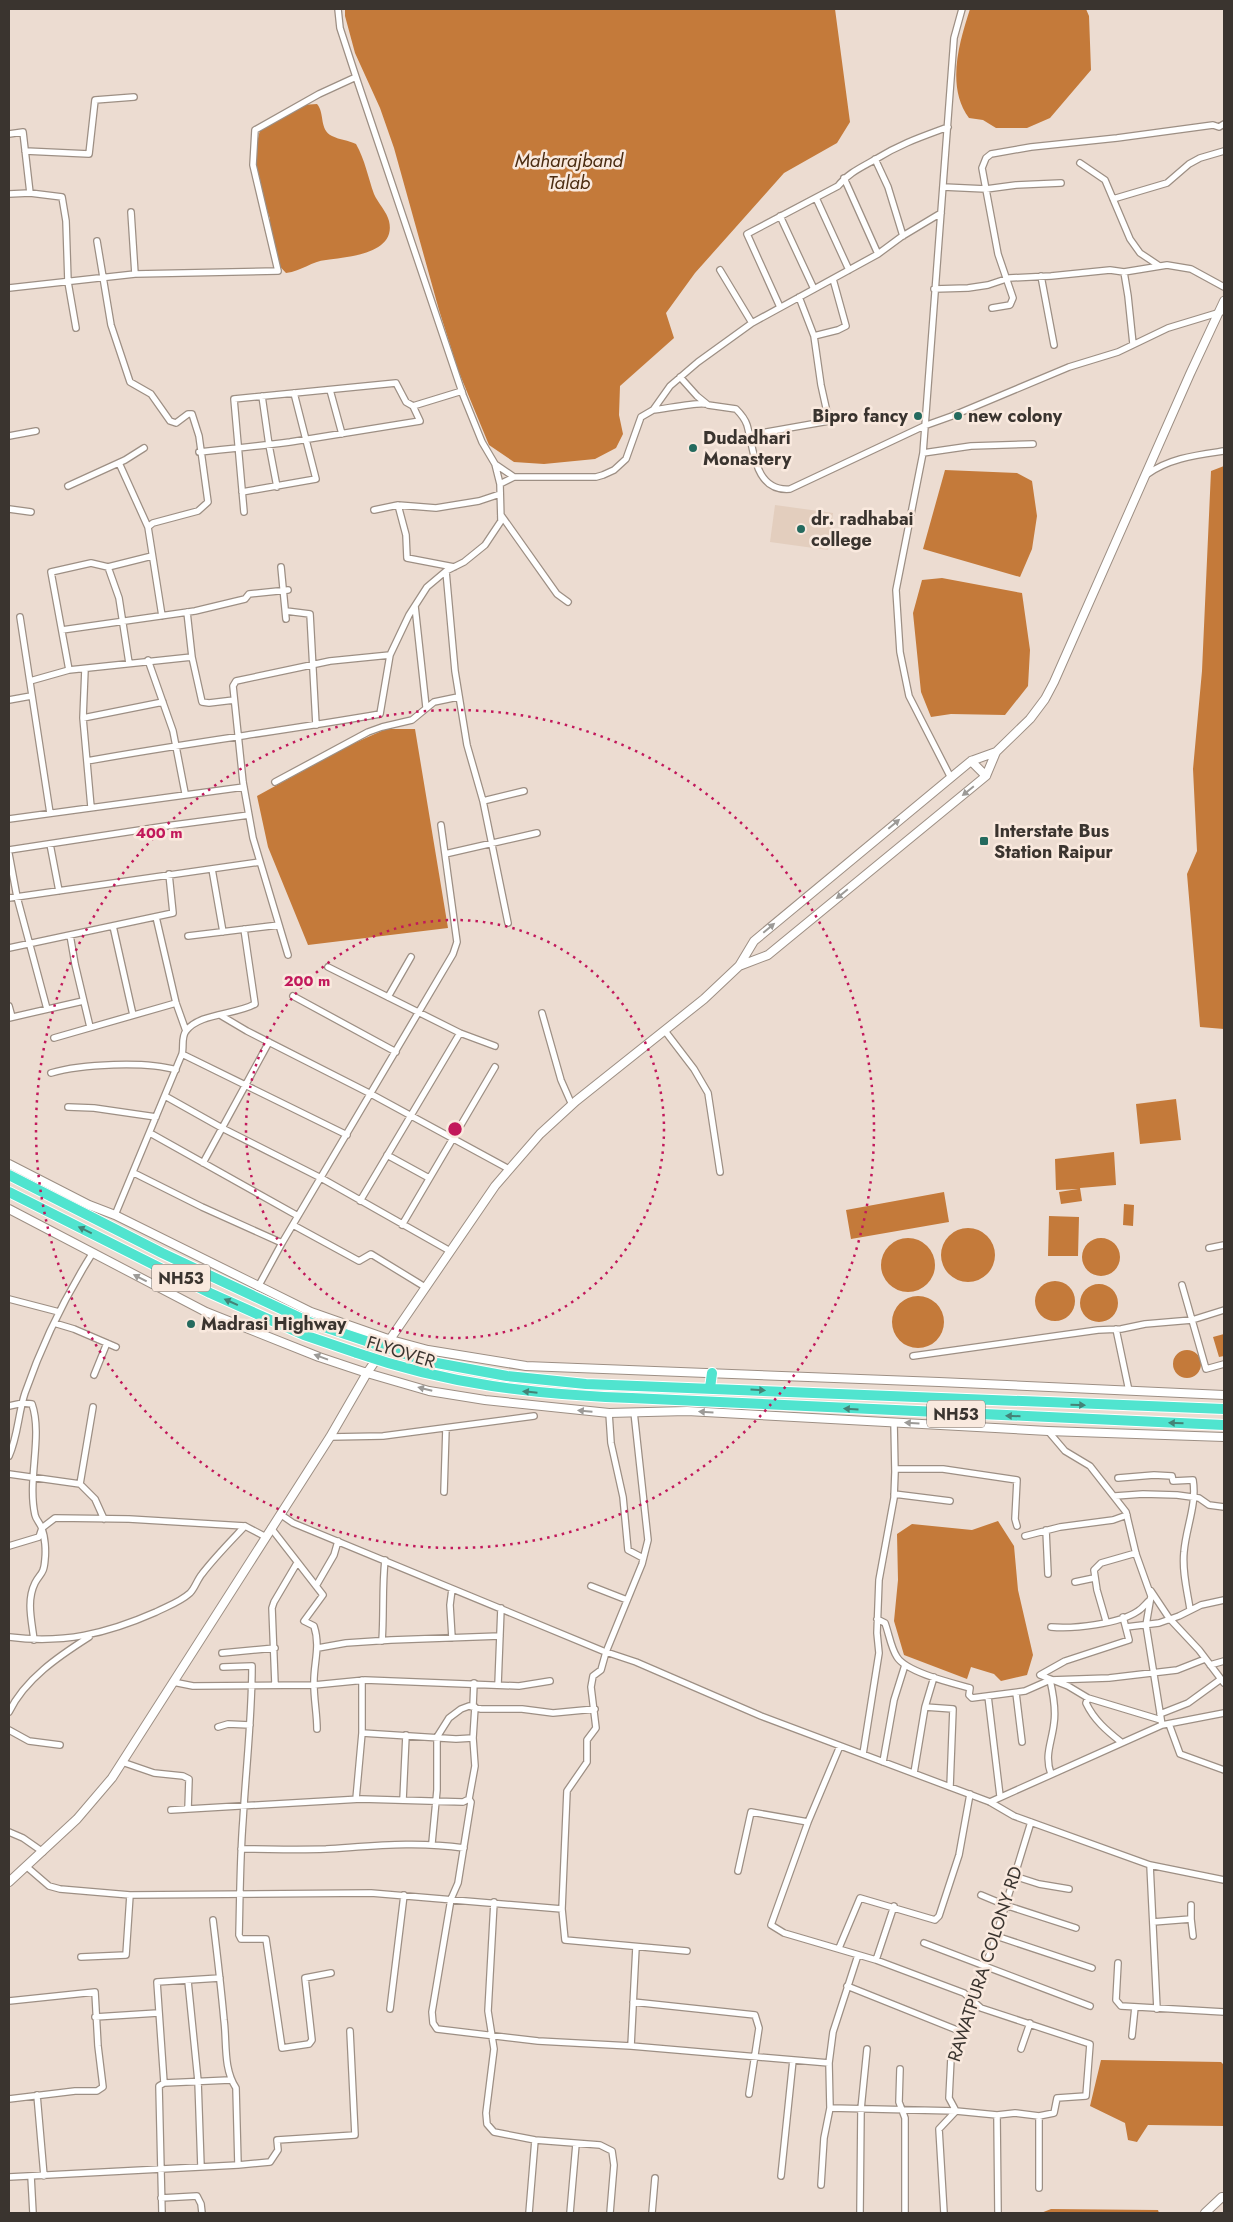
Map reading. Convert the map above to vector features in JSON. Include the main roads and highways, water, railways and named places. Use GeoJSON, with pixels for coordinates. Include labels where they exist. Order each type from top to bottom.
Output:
{"type":"FeatureCollection","features":[{"type":"Feature","properties":{"kind":"highway","name":"FLYOVER"},"geometry":{"type":"LineString","coordinates":[[9,1175],[252,1296],[309,1322],[426,1361],[507,1376],[586,1384],[710,1388]]}},
{"type":"Feature","properties":{"kind":"highway","name":"FLYOVER"},"geometry":{"type":"LineString","coordinates":[[9,1192],[210,1293],[304,1335],[395,1366],[497,1388],[554,1394],[631,1398],[687,1406],[1224,1425]]}},
{"type":"Feature","properties":{"kind":"highway"},"geometry":{"type":"LineString","coordinates":[[710,1388],[712,1374]]}},
{"type":"Feature","properties":{"kind":"highway","name":"NH53"},"geometry":{"type":"LineString","coordinates":[[710,1388],[1145,1408],[1224,1409]]}},
{"type":"Feature","properties":{"kind":"water","name":"Maharajband Talab"},"geometry":{"type":"Polygon","coordinates":[[[345,9],[835,9],[850,122],[837,143],[784,173],[695,273],[666,313],[674,338],[620,386],[619,415],[623,434],[616,448],[595,459],[544,464],[514,462],[489,445],[458,370],[439,310],[394,148],[380,108],[355,53],[345,16],[345,9]]]}},
{"type":"Feature","properties":{"kind":"water"},"geometry":{"type":"Polygon","coordinates":[[[970,9],[1086,9],[1089,16],[1091,70],[1050,118],[1027,128],[996,128],[983,120],[969,118],[962,106],[956,79],[959,50],[970,9]]]}},
{"type":"Feature","properties":{"kind":"water"},"geometry":{"type":"Polygon","coordinates":[[[317,104],[325,130],[335,137],[356,144],[374,194],[388,218],[389,232],[385,241],[368,252],[321,261],[286,273],[274,260],[264,228],[270,219],[257,180],[254,155],[260,130],[302,105],[317,104]]]}},
{"type":"Feature","properties":{"kind":"water"},"geometry":{"type":"Polygon","coordinates":[[[1224,466],[1224,1029],[1200,1027],[1187,874],[1197,851],[1193,769],[1202,671],[1211,471],[1224,466]]]}},
{"type":"Feature","properties":{"kind":"water"},"geometry":{"type":"Polygon","coordinates":[[[945,470],[1017,473],[1032,481],[1037,516],[1032,549],[1020,577],[923,549],[945,470]]]}},
{"type":"Feature","properties":{"kind":"water"},"geometry":{"type":"Polygon","coordinates":[[[942,578],[1022,593],[1030,650],[1028,686],[1005,715],[951,714],[931,717],[921,692],[913,613],[922,580],[942,578]]]}},
{"type":"Feature","properties":{"kind":"water"},"geometry":{"type":"Polygon","coordinates":[[[386,729],[415,729],[448,928],[308,945],[268,847],[257,796],[350,745],[386,729]]]}},
{"type":"Feature","properties":{"kind":"water"},"geometry":{"type":"Polygon","coordinates":[[[1176,1099],[1181,1140],[1140,1144],[1136,1104],[1176,1099]]]}},
{"type":"Feature","properties":{"kind":"water"},"geometry":{"type":"Polygon","coordinates":[[[1114,1152],[1116,1185],[1080,1188],[1082,1201],[1061,1204],[1059,1192],[1078,1189],[1056,1190],[1055,1159],[1114,1152]]]}},
{"type":"Feature","properties":{"kind":"water"},"geometry":{"type":"Polygon","coordinates":[[[944,1192],[949,1222],[851,1239],[846,1210],[944,1192]]]}},
{"type":"Feature","properties":{"kind":"water"},"geometry":{"type":"Polygon","coordinates":[[[1124,1204],[1134,1205],[1133,1226],[1123,1225],[1124,1204]]]}},
{"type":"Feature","properties":{"kind":"water"},"geometry":{"type":"Polygon","coordinates":[[[1049,1216],[1079,1217],[1078,1256],[1048,1256],[1049,1216]]]}},
{"type":"Feature","properties":{"kind":"water"},"geometry":{"type":"Polygon","coordinates":[[[963,1228],[973,1228],[983,1232],[991,1240],[995,1255],[991,1270],[983,1278],[973,1282],[963,1282],[953,1278],[945,1270],[941,1260],[941,1250],[945,1240],[953,1232],[963,1228]]]}},
{"type":"Feature","properties":{"kind":"water"},"geometry":{"type":"Polygon","coordinates":[[[903,1238],[913,1238],[923,1242],[931,1250],[935,1265],[931,1280],[923,1288],[913,1292],[903,1292],[893,1288],[885,1280],[881,1270],[881,1260],[885,1250],[893,1242],[903,1238]]]}},
{"type":"Feature","properties":{"kind":"water"},"geometry":{"type":"Polygon","coordinates":[[[1101,1238],[1115,1243],[1120,1257],[1115,1271],[1101,1276],[1087,1271],[1082,1257],[1087,1243],[1101,1238]]]}},
{"type":"Feature","properties":{"kind":"water"},"geometry":{"type":"Polygon","coordinates":[[[1055,1281],[1069,1287],[1075,1301],[1069,1315],[1055,1321],[1041,1315],[1035,1301],[1041,1287],[1055,1281]]]}},
{"type":"Feature","properties":{"kind":"water"},"geometry":{"type":"Polygon","coordinates":[[[1099,1284],[1113,1289],[1118,1303],[1113,1317],[1099,1322],[1085,1317],[1080,1303],[1085,1289],[1099,1284]]]}},
{"type":"Feature","properties":{"kind":"water"},"geometry":{"type":"Polygon","coordinates":[[[913,1296],[923,1296],[932,1300],[940,1308],[944,1322],[940,1336],[932,1344],[923,1348],[913,1348],[904,1344],[896,1336],[892,1327],[892,1317],[896,1308],[904,1300],[913,1296]]]}},
{"type":"Feature","properties":{"kind":"water"},"geometry":{"type":"Polygon","coordinates":[[[1224,1334],[1224,1356],[1219,1357],[1213,1337],[1224,1334]]]}},
{"type":"Feature","properties":{"kind":"water"},"geometry":{"type":"Polygon","coordinates":[[[1187,1350],[1197,1354],[1201,1364],[1197,1374],[1187,1378],[1177,1374],[1173,1364],[1177,1354],[1187,1350]]]}},
{"type":"Feature","properties":{"kind":"water"},"geometry":{"type":"Polygon","coordinates":[[[998,1521],[1014,1546],[1018,1590],[1033,1655],[1027,1675],[1001,1681],[994,1674],[971,1667],[967,1679],[904,1655],[894,1621],[898,1580],[897,1534],[912,1524],[972,1530],[998,1521]]]}},
{"type":"Feature","properties":{"kind":"water"},"geometry":{"type":"Polygon","coordinates":[[[1101,2060],[1221,2062],[1224,2065],[1224,2126],[1148,2125],[1137,2142],[1128,2140],[1125,2123],[1090,2106],[1101,2060]]]}},
{"type":"Feature","properties":{"kind":"water"},"geometry":{"type":"Polygon","coordinates":[[[1051,2209],[1158,2210],[1159,2213],[1041,2213],[1051,2209]]]}},
{"type":"Feature","properties":{"kind":"place","name":"Bipro fancy"},"geometry":{"type":"Point","coordinates":[918,416]}},
{"type":"Feature","properties":{"kind":"place","name":"new colony"},"geometry":{"type":"Point","coordinates":[958,416]}},
{"type":"Feature","properties":{"kind":"place","name":"Dudadhari Monastery"},"geometry":{"type":"Point","coordinates":[693,448]}},
{"type":"Feature","properties":{"kind":"place","name":"dr. radhabai college"},"geometry":{"type":"Point","coordinates":[801,529]}},
{"type":"Feature","properties":{"kind":"place","name":"Interstate Bus Station Raipur"},"geometry":{"type":"Point","coordinates":[984,841]}},
{"type":"Feature","properties":{"kind":"place","name":"Madrasi Highway"},"geometry":{"type":"Point","coordinates":[191,1324]}}]}
